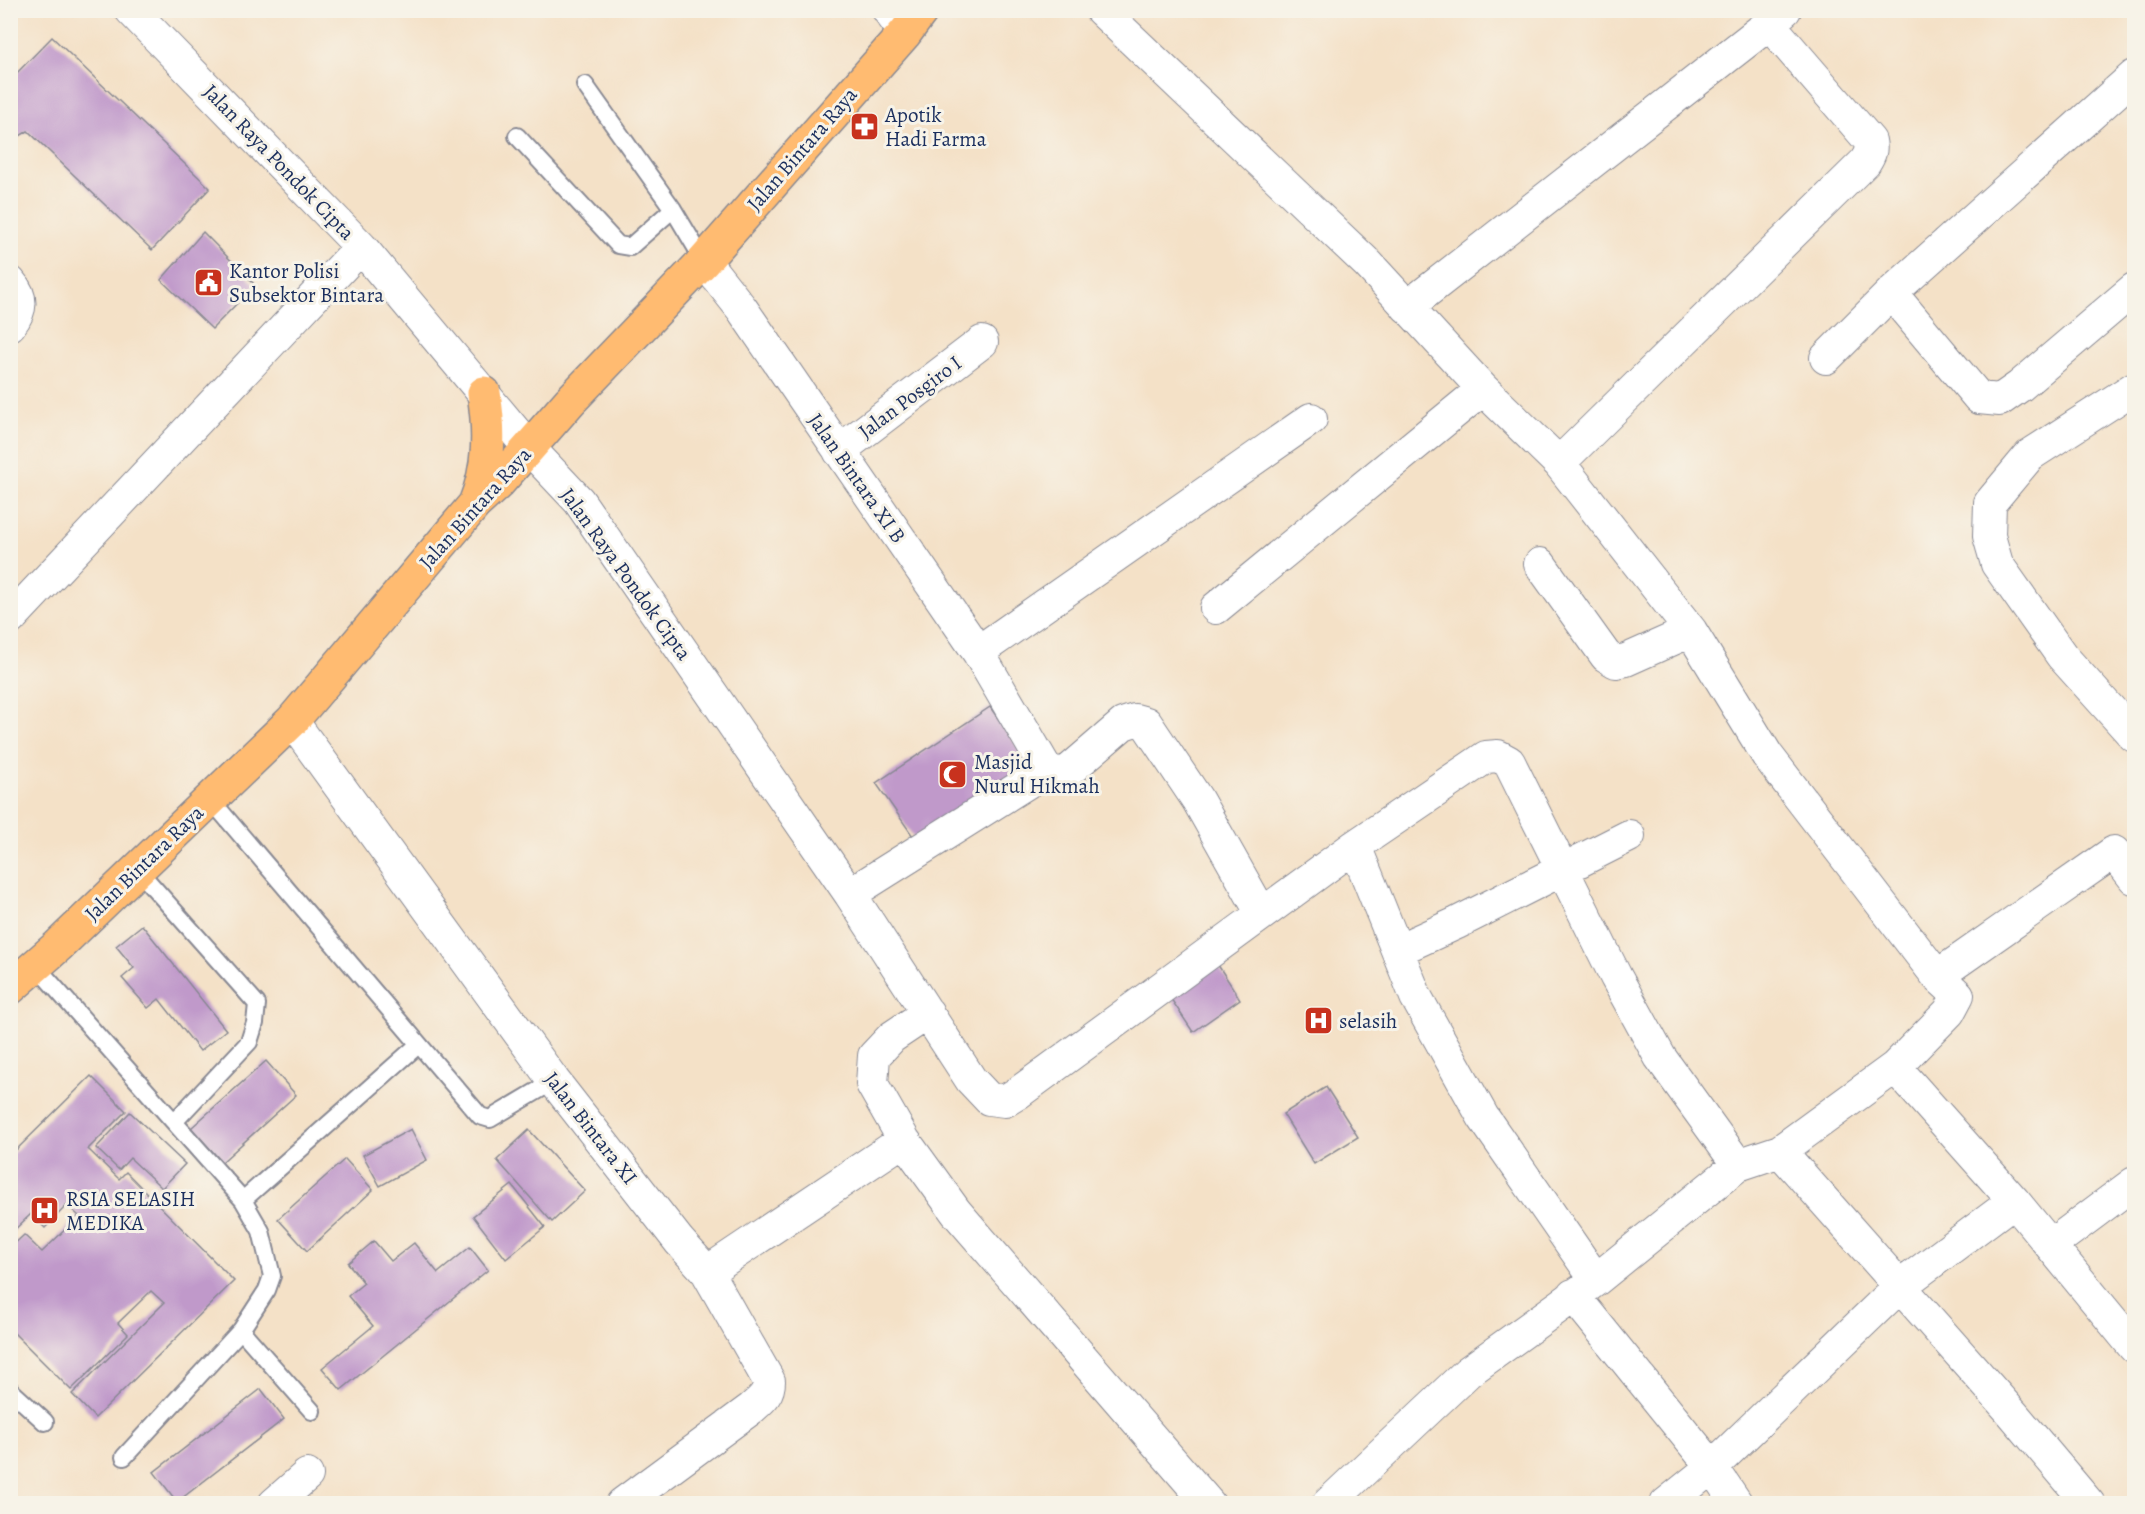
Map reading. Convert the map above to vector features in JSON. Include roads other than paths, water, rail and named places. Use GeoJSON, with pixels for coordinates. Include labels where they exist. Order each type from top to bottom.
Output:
{"type":"FeatureCollection","features":[{"type":"Feature","properties":{"kind":"main road","name":"Jalan Bintara Raya"},"geometry":{"type":"LineString","coordinates":[[10,988],[36,966],[292,721],[475,504],[498,483],[570,401],[704,261],[905,18]]}},
{"type":"Feature","properties":{"kind":"main road"},"geometry":{"type":"LineString","coordinates":[[475,504],[484,481],[489,425],[484,393]]}},
{"type":"Feature","properties":{"kind":"street","name":"Jalan Raya Pondok Cipta"},"geometry":{"type":"LineString","coordinates":[[131,10],[361,247],[529,448],[579,501],[850,894],[979,1090],[988,1099],[1005,1101],[1355,846],[1486,757],[1498,756],[1509,762],[1616,977],[1660,1057],[1738,1165]]}},
{"type":"Feature","properties":{"kind":"street"},"geometry":{"type":"LineString","coordinates":[[1101,10],[1368,264],[1483,389],[1559,463],[1691,632],[1767,755],[1937,976],[1958,994],[1949,1012],[1895,1067],[1780,1151],[1738,1165],[1585,1288],[1468,1372],[1328,1503]]}},
{"type":"Feature","properties":{"kind":"street"},"geometry":{"type":"LineString","coordinates":[[1407,307],[1777,17],[1870,141],[1872,148],[1870,154],[1865,162],[1559,463]]}},
{"type":"Feature","properties":{"kind":"street"},"geometry":{"type":"LineString","coordinates":[[1826,358],[1890,293],[2134,76]]}},
{"type":"Feature","properties":{"kind":"street"},"geometry":{"type":"LineString","coordinates":[[10,619],[361,247]]}},
{"type":"Feature","properties":{"kind":"street","name":"Jalan Bintara XI B"},"geometry":{"type":"LineString","coordinates":[[704,261],[742,309],[978,652],[1047,770]]}},
{"type":"Feature","properties":{"kind":"street"},"geometry":{"type":"LineString","coordinates":[[10,282],[20,296],[21,303],[19,312],[10,325]]}},
{"type":"Feature","properties":{"kind":"street"},"geometry":{"type":"LineString","coordinates":[[1890,293],[1979,398],[2000,400],[2020,386],[2134,288]]}},
{"type":"Feature","properties":{"kind":"street","name":"Jalan Posgiro I"},"geometry":{"type":"LineString","coordinates":[[839,452],[982,342]]}},
{"type":"Feature","properties":{"kind":"street"},"geometry":{"type":"LineString","coordinates":[[2134,388],[2030,455],[1990,503],[1989,536],[1997,564],[2062,656],[2134,736]]}},
{"type":"Feature","properties":{"kind":"street"},"geometry":{"type":"LineString","coordinates":[[1216,608],[1483,389]]}},
{"type":"Feature","properties":{"kind":"street"},"geometry":{"type":"LineString","coordinates":[[978,652],[1311,419]]}},
{"type":"Feature","properties":{"kind":"street"},"geometry":{"type":"LineString","coordinates":[[1540,564],[1606,656],[1616,662],[1626,660],[1691,632]]}},
{"type":"Feature","properties":{"kind":"street"},"geometry":{"type":"LineString","coordinates":[[850,894],[1047,770],[1065,774],[1123,724],[1135,720],[1146,723],[1197,799],[1262,914]]}},
{"type":"Feature","properties":{"kind":"street","name":"Jalan Bintara XI"},"geometry":{"type":"LineString","coordinates":[[292,721],[554,1081],[679,1241],[707,1272],[770,1381],[764,1398],[752,1408],[622,1503]]}},
{"type":"Feature","properties":{"kind":"street"},"geometry":{"type":"LineString","coordinates":[[1398,950],[1457,923],[1629,836]]}},
{"type":"Feature","properties":{"kind":"street"},"geometry":{"type":"LineString","coordinates":[[1937,976],[2124,842],[2134,878]]}},
{"type":"Feature","properties":{"kind":"street"},"geometry":{"type":"LineString","coordinates":[[1355,846],[1416,997],[1483,1117],[1585,1288],[1737,1503]]}},
{"type":"Feature","properties":{"kind":"street"},"geometry":{"type":"LineString","coordinates":[[928,1013],[892,1037],[874,1056],[873,1084],[904,1140],[956,1212],[1209,1503]]}},
{"type":"Feature","properties":{"kind":"street"},"geometry":{"type":"LineString","coordinates":[[1895,1067],[2014,1201],[2134,1347]]}},
{"type":"Feature","properties":{"kind":"street"},"geometry":{"type":"LineString","coordinates":[[707,1272],[904,1140]]}},
{"type":"Feature","properties":{"kind":"street"},"geometry":{"type":"LineString","coordinates":[[1780,1151],[2089,1503]]}},
{"type":"Feature","properties":{"kind":"street"},"geometry":{"type":"LineString","coordinates":[[2051,1245],[2134,1183]]}},
{"type":"Feature","properties":{"kind":"street"},"geometry":{"type":"LineString","coordinates":[[1666,1503],[1712,1467],[1899,1287],[2014,1201]]}},
{"type":"Feature","properties":{"kind":"street"},"geometry":{"type":"LineString","coordinates":[[274,1503],[307,1475]]}},
{"type":"Feature","properties":{"kind":"lane"},"geometry":{"type":"LineString","coordinates":[[585,85],[673,209],[704,261]]}},
{"type":"Feature","properties":{"kind":"lane"},"geometry":{"type":"LineString","coordinates":[[517,136],[618,245],[630,247],[673,209]]}},
{"type":"Feature","properties":{"kind":"lane"},"geometry":{"type":"LineString","coordinates":[[211,800],[480,1116],[490,1119],[554,1081]]}},
{"type":"Feature","properties":{"kind":"lane"},"geometry":{"type":"LineString","coordinates":[[137,870],[257,1004],[255,1023],[249,1042],[174,1122]]}},
{"type":"Feature","properties":{"kind":"lane"},"geometry":{"type":"LineString","coordinates":[[36,966],[243,1200],[261,1231],[272,1276],[267,1290],[241,1330],[124,1457]]}},
{"type":"Feature","properties":{"kind":"lane"},"geometry":{"type":"LineString","coordinates":[[243,1200],[418,1045]]}},
{"type":"Feature","properties":{"kind":"lane"},"geometry":{"type":"LineString","coordinates":[[241,1330],[312,1411]]}},
{"type":"Feature","properties":{"kind":"lane"},"geometry":{"type":"LineString","coordinates":[[10,1390],[45,1422]]}},
{"type":"Feature","properties":{"kind":"place","name":"Apotik Hadi Farma"},"geometry":{"type":"Point","coordinates":[864,127]}},
{"type":"Feature","properties":{"kind":"place","name":"Kantor Polisi Subsektor Bintara"},"geometry":{"type":"Point","coordinates":[208,283]}},
{"type":"Feature","properties":{"kind":"place","name":"Masjid Nurul Hikmah"},"geometry":{"type":"Point","coordinates":[953,774]}},
{"type":"Feature","properties":{"kind":"place","name":"selasih"},"geometry":{"type":"Point","coordinates":[1318,1021]}},
{"type":"Feature","properties":{"kind":"place","name":"RSIA SELASIH MEDIKA"},"geometry":{"type":"Point","coordinates":[45,1211]}}]}
